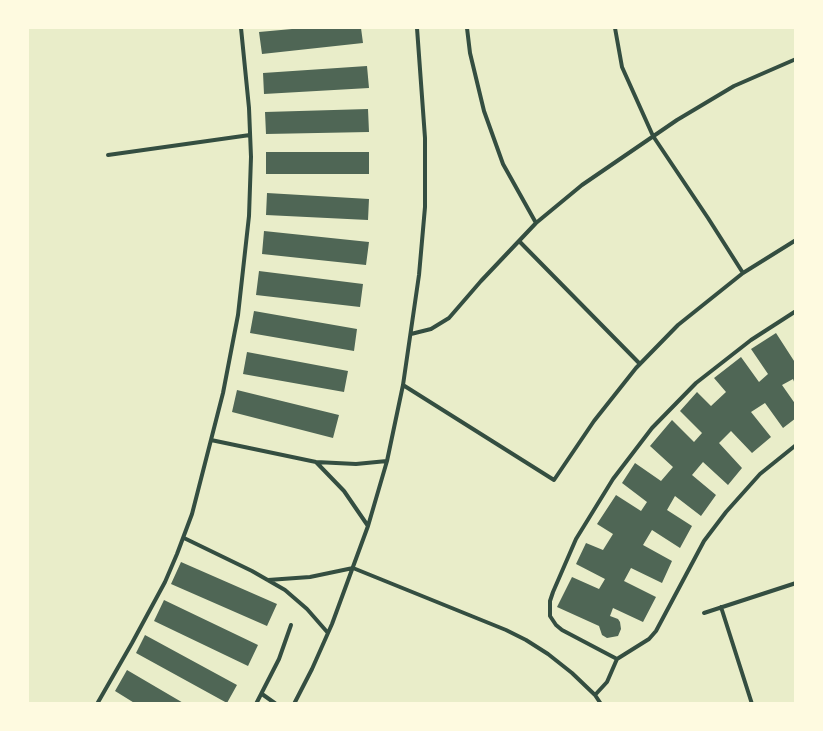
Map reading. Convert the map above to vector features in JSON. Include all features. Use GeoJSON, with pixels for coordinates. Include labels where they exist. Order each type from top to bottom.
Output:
{"type":"FeatureCollection","features":[{"type":"Feature","properties":{"kind":"lane"},"geometry":{"type":"LineString","coordinates":[[97,704],[113,679],[165,582],[184,538],[211,440],[233,346],[242,288],[249,216],[250,135],[247,76],[241,28]]}},
{"type":"Feature","properties":{"kind":"lane"},"geometry":{"type":"LineString","coordinates":[[294,704],[328,633],[368,526],[387,461],[403,385],[420,261],[426,182],[425,138],[417,28]]}},
{"type":"Feature","properties":{"kind":"lane"},"geometry":{"type":"LineString","coordinates":[[466,28],[470,54],[484,111],[503,164],[536,223]]}},
{"type":"Feature","properties":{"kind":"lane"},"geometry":{"type":"LineString","coordinates":[[615,28],[622,67],[653,136],[743,273]]}},
{"type":"Feature","properties":{"kind":"lane"},"geometry":{"type":"LineString","coordinates":[[411,334],[431,329],[449,318],[536,223],[582,186],[653,136],[734,86],[796,59]]}},
{"type":"Feature","properties":{"kind":"lane"},"geometry":{"type":"LineString","coordinates":[[108,155],[250,135]]}},
{"type":"Feature","properties":{"kind":"lane"},"geometry":{"type":"LineString","coordinates":[[403,385],[554,480],[594,420],[640,364],[678,325],[743,273],[796,240]]}},
{"type":"Feature","properties":{"kind":"lane"},"geometry":{"type":"LineString","coordinates":[[519,241],[640,364]]}},
{"type":"Feature","properties":{"kind":"lane"},"geometry":{"type":"LineString","coordinates":[[617,659],[562,630],[550,616],[550,601],[553,592],[576,539],[613,479],[652,428],[696,383],[752,340],[795,313]]}},
{"type":"Feature","properties":{"kind":"lane"},"geometry":{"type":"LineString","coordinates":[[211,440],[316,462],[356,464],[387,461]]}},
{"type":"Feature","properties":{"kind":"lane"},"geometry":{"type":"LineString","coordinates":[[596,695],[608,682],[617,659],[649,639],[666,612],[704,540],[726,512],[760,474],[796,445]]}},
{"type":"Feature","properties":{"kind":"lane"},"geometry":{"type":"LineString","coordinates":[[316,462],[348,495],[368,526]]}},
{"type":"Feature","properties":{"kind":"lane"},"geometry":{"type":"LineString","coordinates":[[184,538],[268,580],[292,595],[328,633]]}},
{"type":"Feature","properties":{"kind":"lane"},"geometry":{"type":"LineString","coordinates":[[268,580],[310,577],[353,568],[506,630],[526,640],[560,662],[596,695],[601,704]]}},
{"type":"Feature","properties":{"kind":"lane"},"geometry":{"type":"LineString","coordinates":[[704,613],[796,583]]}},
{"type":"Feature","properties":{"kind":"lane"},"geometry":{"type":"LineString","coordinates":[[721,607],[752,704]]}},
{"type":"Feature","properties":{"kind":"lane"},"geometry":{"type":"LineString","coordinates":[[256,704],[279,659],[292,625]]}},
{"type":"Feature","properties":{"kind":"lane"},"geometry":{"type":"LineString","coordinates":[[262,694],[276,704]]}},
{"type":"Feature","properties":{"kind":"building"},"geometry":{"type":"Polygon","coordinates":[[[303,28],[361,28],[363,43],[262,54],[259,32],[303,28]]]}},
{"type":"Feature","properties":{"kind":"building"},"geometry":{"type":"Polygon","coordinates":[[[367,66],[369,88],[264,94],[263,73],[367,66]]]}},
{"type":"Feature","properties":{"kind":"building"},"geometry":{"type":"Polygon","coordinates":[[[368,109],[369,132],[266,134],[265,112],[368,109]]]}},
{"type":"Feature","properties":{"kind":"building"},"geometry":{"type":"Polygon","coordinates":[[[266,152],[369,152],[369,174],[266,174],[266,152]]]}},
{"type":"Feature","properties":{"kind":"building"},"geometry":{"type":"Polygon","coordinates":[[[267,193],[369,199],[368,220],[266,215],[267,193]]]}},
{"type":"Feature","properties":{"kind":"building"},"geometry":{"type":"Polygon","coordinates":[[[264,231],[369,242],[366,265],[262,254],[264,231]]]}},
{"type":"Feature","properties":{"kind":"building"},"geometry":{"type":"Polygon","coordinates":[[[259,271],[363,284],[360,307],[256,295],[259,271]]]}},
{"type":"Feature","properties":{"kind":"building"},"geometry":{"type":"Polygon","coordinates":[[[254,311],[357,329],[354,351],[250,333],[254,311]]]}},
{"type":"Feature","properties":{"kind":"building"},"geometry":{"type":"Polygon","coordinates":[[[776,333],[796,364],[796,387],[793,379],[782,385],[796,405],[796,418],[783,428],[765,403],[751,412],[771,437],[752,453],[731,431],[719,443],[742,468],[728,485],[703,462],[692,475],[716,495],[701,516],[675,496],[667,510],[692,526],[680,548],[652,530],[643,545],[672,561],[662,583],[631,568],[624,581],[656,597],[643,622],[613,608],[610,616],[618,619],[621,629],[618,636],[607,638],[602,635],[599,626],[557,607],[572,577],[599,589],[605,579],[576,564],[586,543],[603,550],[613,534],[597,524],[616,495],[641,511],[647,502],[622,483],[635,463],[661,481],[673,467],[650,446],[672,420],[694,442],[702,433],[680,411],[697,392],[711,406],[726,392],[714,378],[741,357],[759,382],[768,374],[751,349],[776,333]]]}},
{"type":"Feature","properties":{"kind":"building"},"geometry":{"type":"Polygon","coordinates":[[[247,352],[348,371],[344,392],[243,374],[247,352]]]}},
{"type":"Feature","properties":{"kind":"building"},"geometry":{"type":"Polygon","coordinates":[[[237,390],[339,415],[333,438],[232,412],[237,390]]]}},
{"type":"Feature","properties":{"kind":"building"},"geometry":{"type":"Polygon","coordinates":[[[181,562],[277,604],[267,626],[171,584],[181,562]]]}},
{"type":"Feature","properties":{"kind":"building"},"geometry":{"type":"Polygon","coordinates":[[[164,600],[258,645],[248,666],[154,621],[164,600]]]}},
{"type":"Feature","properties":{"kind":"building"},"geometry":{"type":"Polygon","coordinates":[[[145,635],[237,685],[227,703],[136,653],[145,635]]]}},
{"type":"Feature","properties":{"kind":"building"},"geometry":{"type":"Polygon","coordinates":[[[127,670],[185,704],[136,704],[115,691],[127,670]]]}}]}
